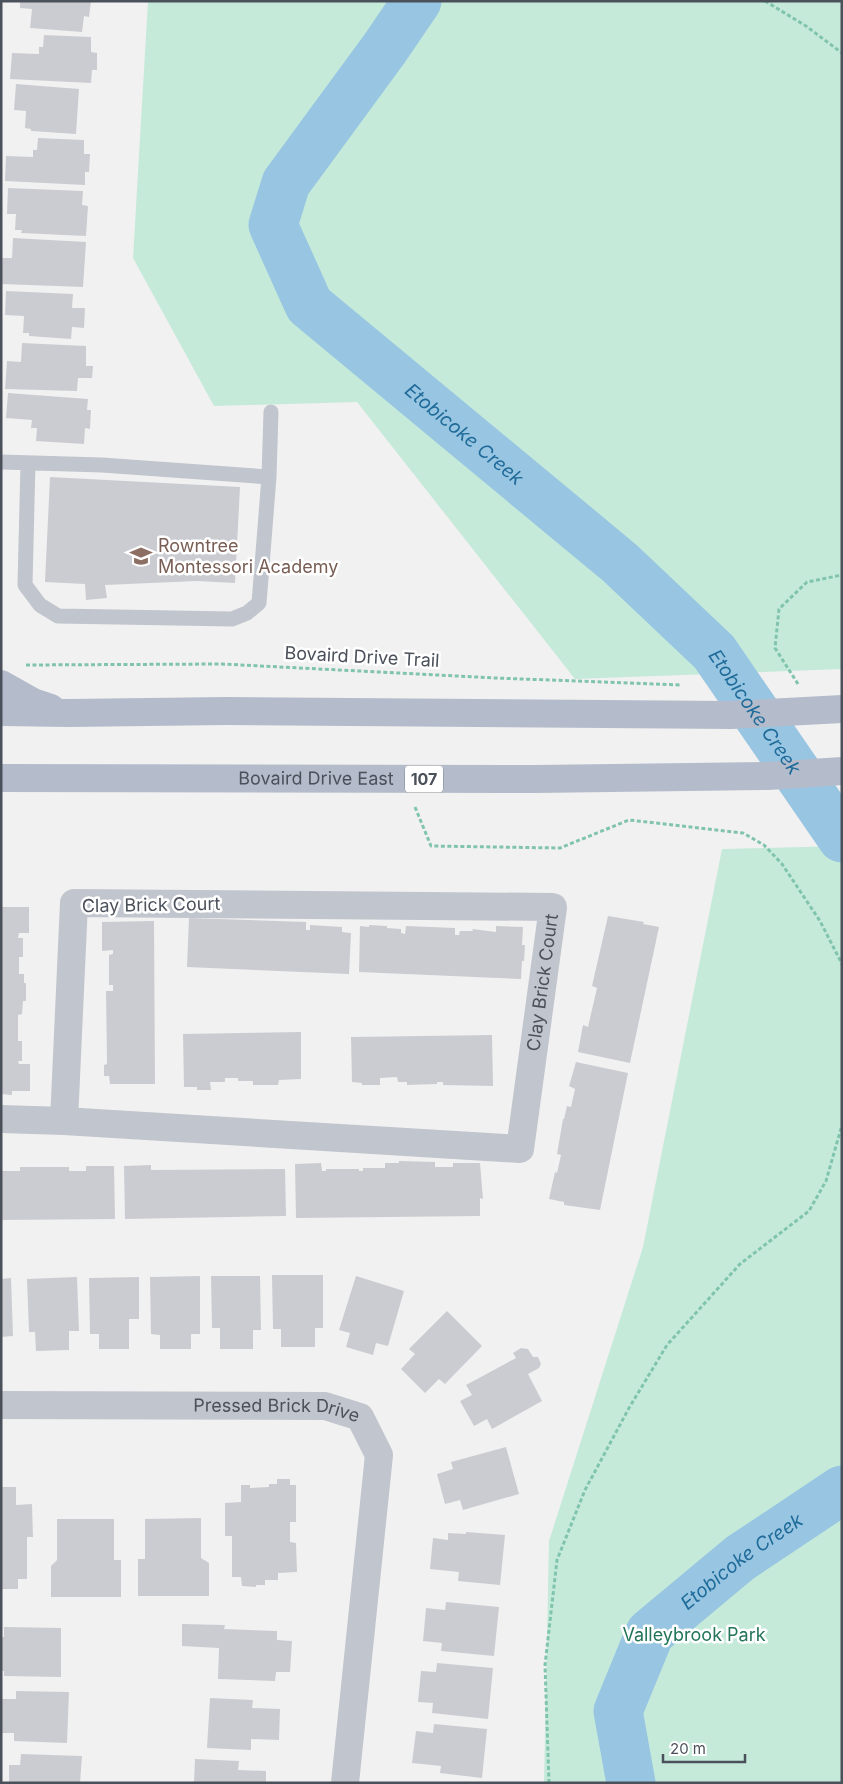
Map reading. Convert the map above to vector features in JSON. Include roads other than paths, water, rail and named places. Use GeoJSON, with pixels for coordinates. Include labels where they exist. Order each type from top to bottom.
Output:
{"type":"FeatureCollection","features":[{"type":"Feature","properties":{"kind":"main road"},"geometry":{"type":"LineString","coordinates":[[9,674],[33,702],[69,713]]}},
{"type":"Feature","properties":{"kind":"main road"},"geometry":{"type":"LineString","coordinates":[[1,712],[226,711],[731,715],[842,709]]}},
{"type":"Feature","properties":{"kind":"main road","name":"Bovaird Drive East"},"geometry":{"type":"LineString","coordinates":[[1,778],[536,779],[768,776],[842,771]]}},
{"type":"Feature","properties":{"kind":"street","name":"Clay Brick Court"},"geometry":{"type":"LineString","coordinates":[[1,1119],[64,1121],[520,1149],[552,906],[74,903],[64,1121]]}},
{"type":"Feature","properties":{"kind":"street","name":"Pressed Brick Drive"},"geometry":{"type":"LineString","coordinates":[[1,1405],[325,1406],[360,1417],[378,1455],[345,1783]]}},
{"type":"Feature","properties":{"kind":"lane"},"geometry":{"type":"LineString","coordinates":[[28,463],[25,586],[40,605],[58,616],[232,619],[246,613],[259,602],[271,412]]}},
{"type":"Feature","properties":{"kind":"lane"},"geometry":{"type":"LineString","coordinates":[[1,462],[102,465],[268,476]]}},
{"type":"Feature","properties":{"kind":"waterway","name":"Etobicoke Creek"},"geometry":{"type":"LineString","coordinates":[[417,1],[286,183],[273,225],[309,305],[620,563],[714,652],[842,838]]}},
{"type":"Feature","properties":{"kind":"waterway","name":"Etobicoke Creek"},"geometry":{"type":"LineString","coordinates":[[631,1783],[618,1711],[650,1633],[740,1558],[842,1490]]}},
{"type":"Feature","properties":{"kind":"place","name":"Rowntree Montessori Academy"},"geometry":{"type":"Point","coordinates":[141,556]}},
{"type":"Feature","properties":{"kind":"park label","name":"Valleybrook Park"},"geometry":{"type":"Point","coordinates":[694,1635]}}]}
